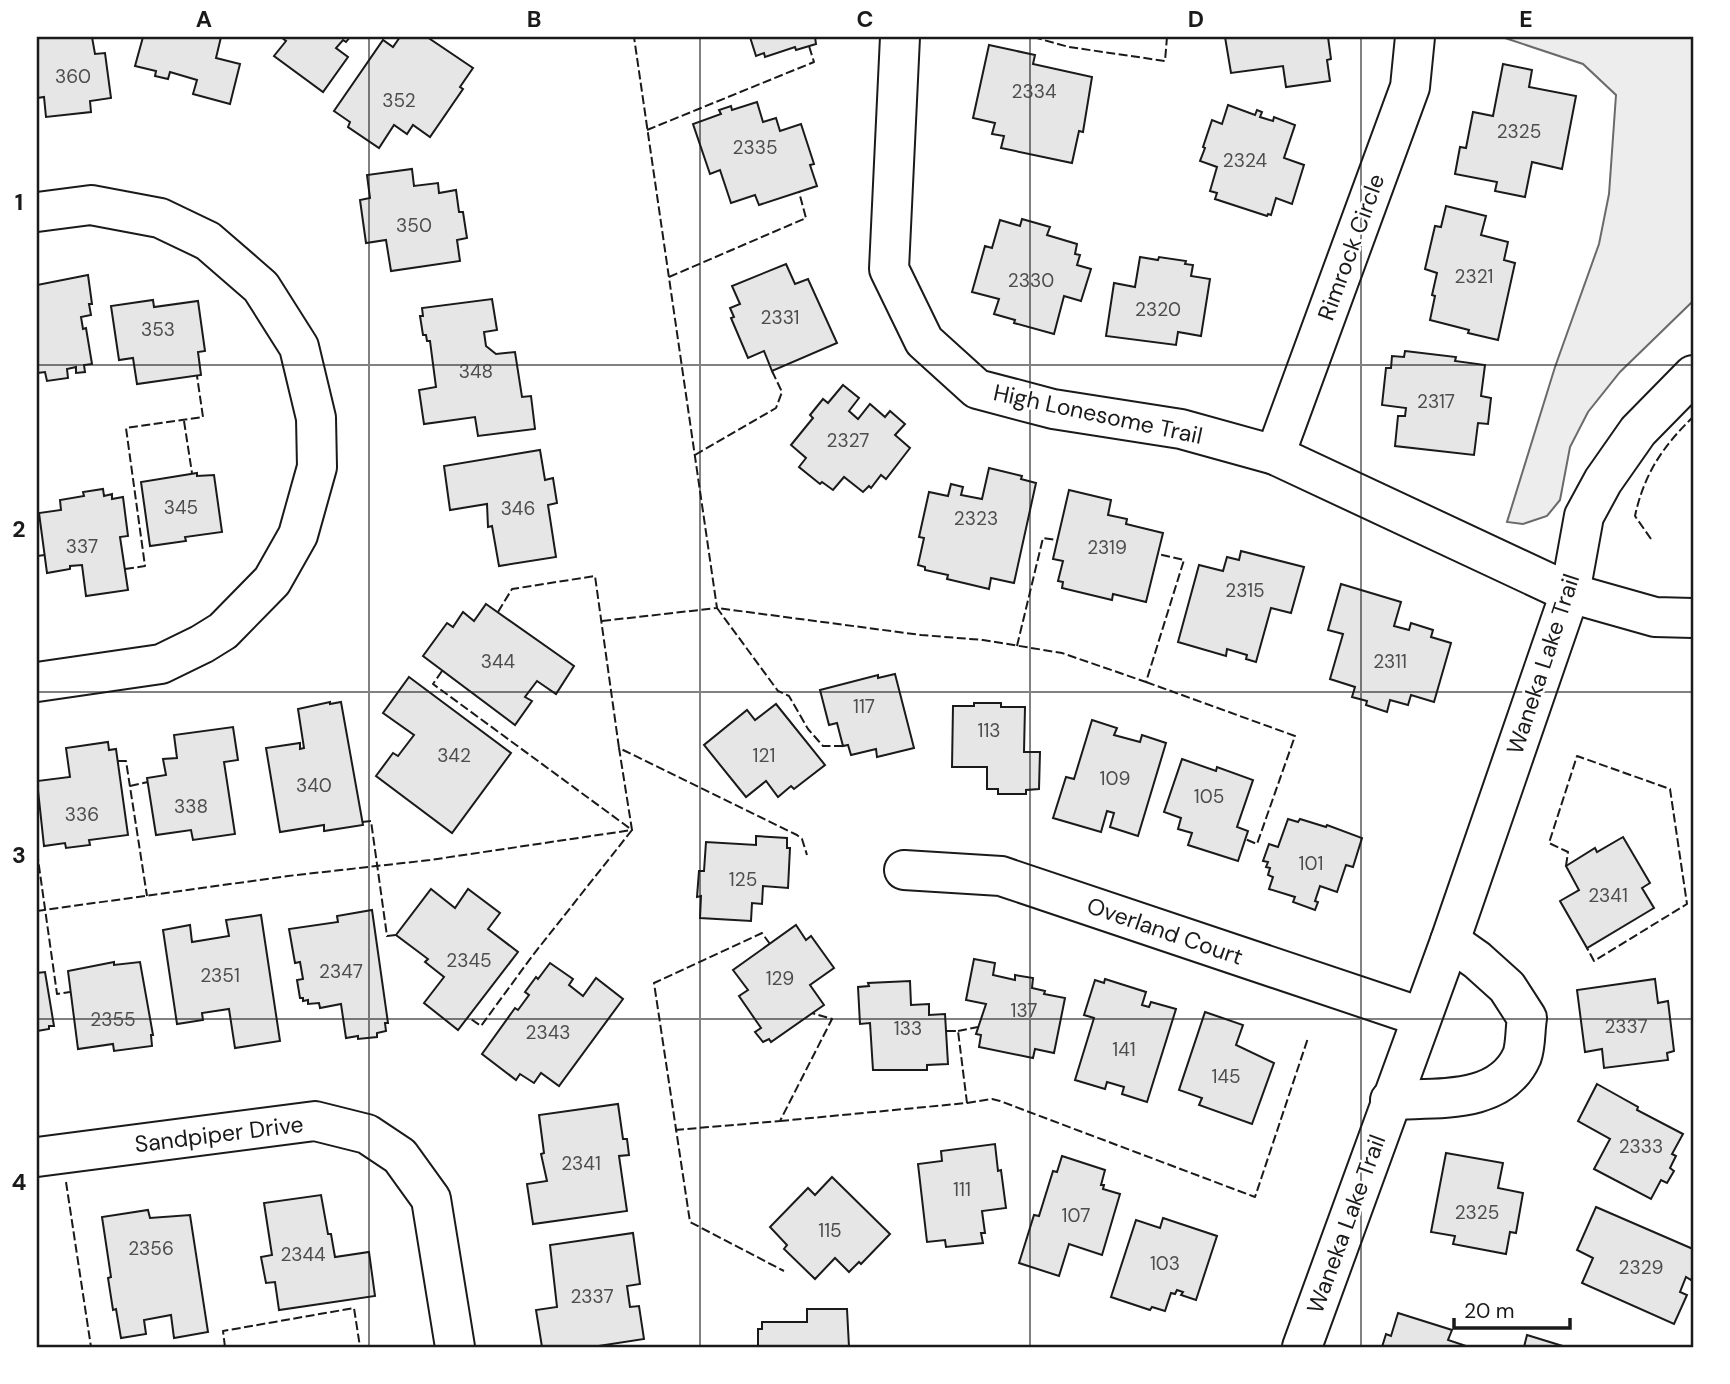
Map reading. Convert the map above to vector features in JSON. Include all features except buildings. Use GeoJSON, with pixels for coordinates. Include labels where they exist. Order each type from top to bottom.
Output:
{"type":"FeatureCollection","features":[{"type":"Feature","properties":{"kind":"street","name":"High Lonesome Trail"},"geometry":{"type":"LineString","coordinates":[[900,37],[890,269],[924,341],[977,389],[1053,409],[1181,429],[1275,455],[1570,593],[1656,617],[1693,618]]}},
{"type":"Feature","properties":{"kind":"street","name":"Rimrock Circle"},"geometry":{"type":"LineString","coordinates":[[1275,455],[1410,87],[1415,37]]}},
{"type":"Feature","properties":{"kind":"street"},"geometry":{"type":"LineString","coordinates":[[37,212],[91,205],[160,218],[208,241],[261,287],[299,347],[316,418],[317,455],[317,467],[298,535],[272,581],[223,631],[161,664],[37,682]]}},
{"type":"Feature","properties":{"kind":"street","name":"Waneka Lake Trail"},"geometry":{"type":"LineString","coordinates":[[1302,1347],[1450,941],[1570,593],[1584,516],[1603,481],[1638,431],[1693,375]]}},
{"type":"Feature","properties":{"kind":"street","name":"Overland Court"},"geometry":{"type":"LineString","coordinates":[[904,870],[1001,876],[1422,1017]]}},
{"type":"Feature","properties":{"kind":"street"},"geometry":{"type":"LineString","coordinates":[[1390,1100],[1472,1096],[1501,1084],[1522,1055],[1527,1018],[1507,987],[1477,960],[1450,941]]}},
{"type":"Feature","properties":{"kind":"street","name":"Sandpiper Drive"},"geometry":{"type":"LineString","coordinates":[[37,1157],[315,1121],[367,1134],[400,1157],[431,1199],[455,1347]]}},
{"type":"Feature","properties":{"kind":"shaded area"},"geometry":{"type":"Polygon","coordinates":[[[1502,37],[1693,37],[1693,301],[1620,372],[1588,412],[1570,447],[1560,500],[1547,516],[1523,524],[1507,522],[1555,367],[1599,244],[1609,194],[1616,95],[1583,64],[1502,37]]]}},
{"type":"Feature","properties":{"kind":"fence"},"geometry":{"type":"LineString","coordinates":[[602,621],[717,608],[634,37]]}},
{"type":"Feature","properties":{"kind":"fence"},"geometry":{"type":"LineString","coordinates":[[1033,37],[1069,47],[1165,61],[1167,37]]}},
{"type":"Feature","properties":{"kind":"fence"},"geometry":{"type":"LineString","coordinates":[[647,130],[814,62],[809,46]]}},
{"type":"Feature","properties":{"kind":"fence"},"geometry":{"type":"LineString","coordinates":[[669,277],[806,218],[799,192]]}},
{"type":"Feature","properties":{"kind":"fence"},"geometry":{"type":"LineString","coordinates":[[695,455],[776,408],[782,392],[772,371]]}},
{"type":"Feature","properties":{"kind":"fence"},"geometry":{"type":"LineString","coordinates":[[125,569],[145,566],[126,428],[203,417],[197,376]]}},
{"type":"Feature","properties":{"kind":"fence"},"geometry":{"type":"LineString","coordinates":[[1651,539],[1635,516],[1639,501],[1656,462],[1693,417]]}},
{"type":"Feature","properties":{"kind":"fence"},"geometry":{"type":"LineString","coordinates":[[184,421],[192,473]]}},
{"type":"Feature","properties":{"kind":"fence"},"geometry":{"type":"LineString","coordinates":[[1017,646],[1043,538],[1057,540]]}},
{"type":"Feature","properties":{"kind":"fence"},"geometry":{"type":"LineString","coordinates":[[843,746],[823,746],[808,729],[789,696],[778,691],[717,608],[921,635],[983,640],[1062,653],[1146,682],[1184,560],[1158,554]]}},
{"type":"Feature","properties":{"kind":"fence"},"geometry":{"type":"LineString","coordinates":[[37,556],[45,555]]}},
{"type":"Feature","properties":{"kind":"fence"},"geometry":{"type":"LineString","coordinates":[[498,612],[512,589],[595,576],[619,748]]}},
{"type":"Feature","properties":{"kind":"fence"},"geometry":{"type":"LineString","coordinates":[[442,671],[433,684],[632,830],[533,955],[481,1026],[468,1017]]}},
{"type":"Feature","properties":{"kind":"fence"},"geometry":{"type":"LineString","coordinates":[[1146,682],[1295,736],[1257,844],[1245,839]]}},
{"type":"Feature","properties":{"kind":"fence"},"geometry":{"type":"LineString","coordinates":[[37,911],[288,876],[430,860],[632,830],[619,748],[797,835],[802,839],[807,855]]}},
{"type":"Feature","properties":{"kind":"fence"},"geometry":{"type":"LineString","coordinates":[[1566,866],[1568,852],[1549,843],[1577,756],[1670,789],[1687,904],[1594,961],[1587,948]]}},
{"type":"Feature","properties":{"kind":"fence"},"geometry":{"type":"LineString","coordinates":[[118,761],[126,761],[147,896]]}},
{"type":"Feature","properties":{"kind":"fence"},"geometry":{"type":"LineString","coordinates":[[130,786],[148,782]]}},
{"type":"Feature","properties":{"kind":"fence"},"geometry":{"type":"LineString","coordinates":[[362,822],[371,821],[387,936],[396,935]]}},
{"type":"Feature","properties":{"kind":"fence"},"geometry":{"type":"LineString","coordinates":[[37,852],[57,994],[70,992]]}},
{"type":"Feature","properties":{"kind":"fence"},"geometry":{"type":"LineString","coordinates":[[770,944],[762,933],[654,983],[690,1222],[784,1271]]}},
{"type":"Feature","properties":{"kind":"fence"},"geometry":{"type":"LineString","coordinates":[[675,1130],[780,1121],[832,1019],[812,1013]]}},
{"type":"Feature","properties":{"kind":"fence"},"geometry":{"type":"LineString","coordinates":[[958,1031],[978,1027]]}},
{"type":"Feature","properties":{"kind":"fence"},"geometry":{"type":"LineString","coordinates":[[780,1121],[967,1103],[958,1031],[947,1031]]}},
{"type":"Feature","properties":{"kind":"fence"},"geometry":{"type":"LineString","coordinates":[[967,1103],[992,1099],[1000,1101],[1255,1197],[1308,1038]]}},
{"type":"Feature","properties":{"kind":"fence"},"geometry":{"type":"LineString","coordinates":[[66,1182],[91,1347]]}},
{"type":"Feature","properties":{"kind":"fence"},"geometry":{"type":"LineString","coordinates":[[225,1347],[223,1331],[354,1308],[360,1347]]}}]}
